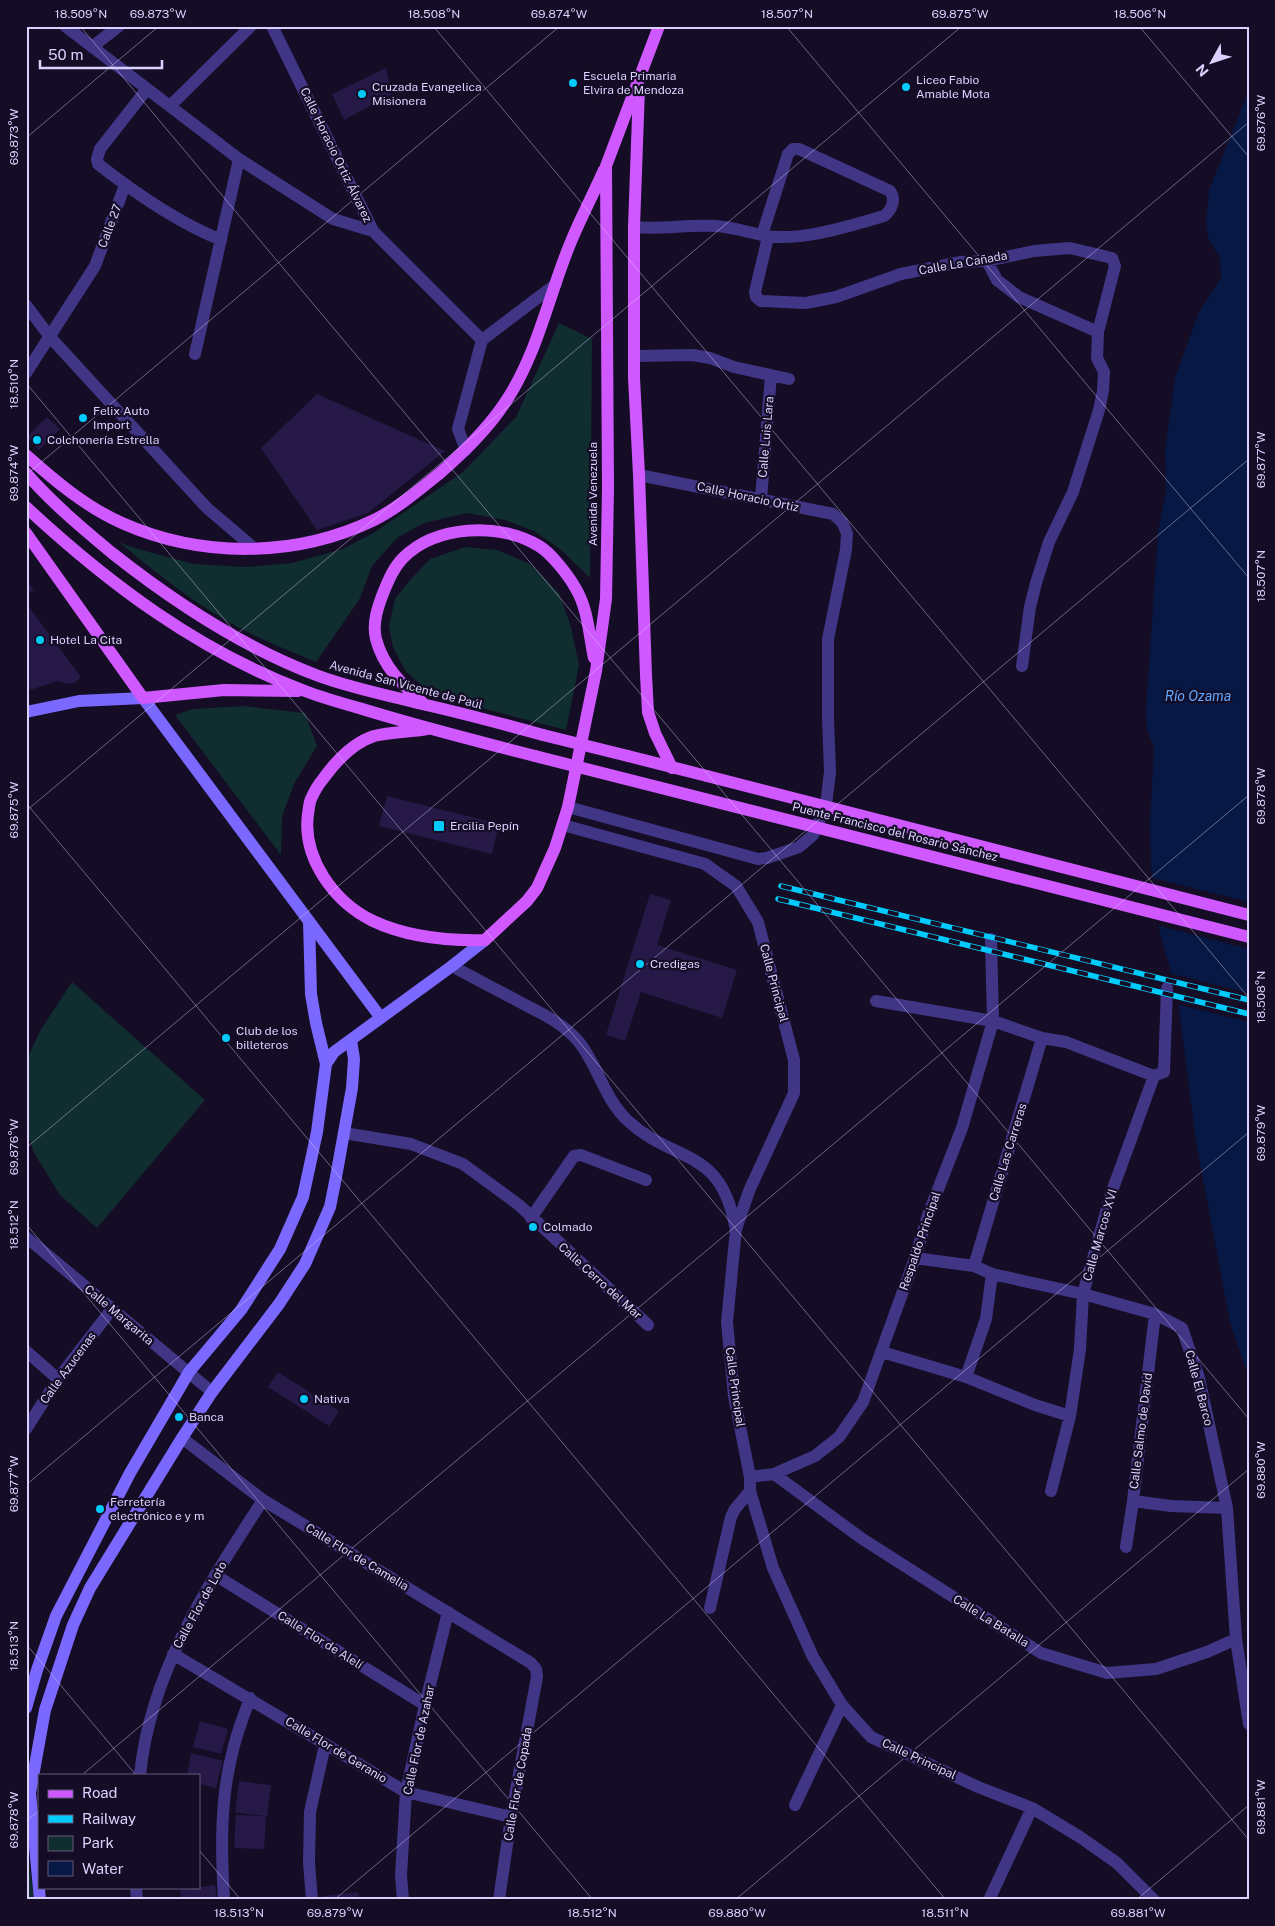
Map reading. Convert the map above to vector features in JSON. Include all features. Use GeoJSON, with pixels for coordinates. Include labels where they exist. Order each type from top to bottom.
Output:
{"type":"FeatureCollection","features":[{"type":"Feature","properties":{"kind":"main road","name":"Avenida Venezuela"},"geometry":{"type":"LineString","coordinates":[[485,940],[517,911],[538,888],[555,848],[568,807],[596,671],[606,599],[608,488],[606,166],[659,26]]}},
{"type":"Feature","properties":{"kind":"main road"},"geometry":{"type":"LineString","coordinates":[[639,79],[634,226],[634,378],[648,712],[655,733],[672,768]]}},
{"type":"Feature","properties":{"kind":"main road"},"geometry":{"type":"LineString","coordinates":[[26,455],[86,503],[120,522],[163,539],[205,547],[247,550],[292,546],[336,536],[374,520],[412,496],[466,450],[508,399],[539,333],[570,244],[606,166]]}},
{"type":"Feature","properties":{"kind":"main road","name":"Avenida San Vicente de Paúl"},"geometry":{"type":"LineString","coordinates":[[26,473],[39,488],[87,533],[146,580],[198,615],[264,652],[316,675],[366,691],[543,735]]}},
{"type":"Feature","properties":{"kind":"main road"},"geometry":{"type":"LineString","coordinates":[[26,507],[66,544],[120,589],[184,632],[253,668],[305,691],[469,740],[478,718]]}},
{"type":"Feature","properties":{"kind":"main road"},"geometry":{"type":"LineString","coordinates":[[424,704],[404,687],[382,656],[375,638],[375,616],[390,577],[403,558],[439,535],[484,531],[499,532],[540,546],[561,568],[576,589],[586,612],[596,671]]}},
{"type":"Feature","properties":{"kind":"main road"},"geometry":{"type":"LineString","coordinates":[[26,533],[143,698],[381,1018]]}},
{"type":"Feature","properties":{"kind":"main road"},"geometry":{"type":"LineString","coordinates":[[26,712],[80,700],[143,698],[224,690],[305,691]]}},
{"type":"Feature","properties":{"kind":"main road"},"geometry":{"type":"LineString","coordinates":[[427,729],[374,736],[352,747],[333,765],[310,800],[307,823],[308,846],[316,867],[331,886],[350,906],[372,920],[396,929],[421,935],[463,941],[485,940]]}},
{"type":"Feature","properties":{"kind":"main road","name":"Puente Francisco del Rosario Sánchez"},"geometry":{"type":"LineString","coordinates":[[543,735],[1249,915]]}},
{"type":"Feature","properties":{"kind":"main road","name":"Puente Francisco del Rosario Sánchez"},"geometry":{"type":"LineString","coordinates":[[469,740],[1249,937]]}},
{"type":"Feature","properties":{"kind":"main road"},"geometry":{"type":"LineString","coordinates":[[26,1708],[56,1616],[130,1473],[189,1372],[242,1310],[280,1249],[303,1197],[317,1132],[326,1064],[311,994],[309,921]]}},
{"type":"Feature","properties":{"kind":"main road"},"geometry":{"type":"LineString","coordinates":[[326,1064],[334,1052],[485,940]]}},
{"type":"Feature","properties":{"kind":"main road"},"geometry":{"type":"LineString","coordinates":[[38,1878],[30,1793],[45,1710],[73,1625],[90,1588],[182,1438],[212,1392],[279,1304],[305,1264],[330,1207],[352,1088],[354,1059],[351,1040]]}},
{"type":"Feature","properties":{"kind":"street"},"geometry":{"type":"LineString","coordinates":[[65,26],[240,159],[332,219],[373,231]]}},
{"type":"Feature","properties":{"kind":"street"},"geometry":{"type":"LineString","coordinates":[[92,46],[119,26]]}},
{"type":"Feature","properties":{"kind":"street"},"geometry":{"type":"LineString","coordinates":[[170,106],[252,26]]}},
{"type":"Feature","properties":{"kind":"street","name":"Calle Horacio Ortiz Álvarez"},"geometry":{"type":"LineString","coordinates":[[272,26],[373,231],[482,340]]}},
{"type":"Feature","properties":{"kind":"street"},"geometry":{"type":"LineString","coordinates":[[147,89],[100,149],[97,159],[98,164],[125,185],[200,232],[221,240]]}},
{"type":"Feature","properties":{"kind":"street"},"geometry":{"type":"LineString","coordinates":[[634,226],[655,229],[717,226],[765,236],[782,237],[836,230],[884,216],[889,212],[894,200],[890,190],[799,149],[793,149],[788,154],[765,236]]}},
{"type":"Feature","properties":{"kind":"street"},"geometry":{"type":"LineString","coordinates":[[195,354],[240,159]]}},
{"type":"Feature","properties":{"kind":"street","name":"Calle 27"},"geometry":{"type":"LineString","coordinates":[[26,373],[95,266],[125,185]]}},
{"type":"Feature","properties":{"kind":"street","name":"Calle La Cañada"},"geometry":{"type":"LineString","coordinates":[[765,236],[755,292],[761,301],[806,303],[836,297],[901,274],[961,262],[987,260],[1034,251],[1070,248],[1112,258],[1115,266],[1098,332]]}},
{"type":"Feature","properties":{"kind":"street"},"geometry":{"type":"LineString","coordinates":[[987,260],[997,280],[1019,297],[1098,332],[1097,358],[1104,372],[1099,410],[1073,492],[1049,542],[1036,583],[1030,607],[1022,666]]}},
{"type":"Feature","properties":{"kind":"street"},"geometry":{"type":"LineString","coordinates":[[466,450],[458,429],[482,340],[556,284]]}},
{"type":"Feature","properties":{"kind":"street"},"geometry":{"type":"LineString","coordinates":[[26,306],[50,337],[207,508],[255,548]]}},
{"type":"Feature","properties":{"kind":"street"},"geometry":{"type":"LineString","coordinates":[[634,356],[693,354],[734,367],[790,379]]}},
{"type":"Feature","properties":{"kind":"street","name":"Calle Luis Lara"},"geometry":{"type":"LineString","coordinates":[[760,499],[771,375]]}},
{"type":"Feature","properties":{"kind":"street","name":"Calle Horacio Ortiz"},"geometry":{"type":"LineString","coordinates":[[568,807],[758,859],[774,856],[799,847],[814,835],[826,805],[830,772],[828,639],[846,550],[847,533],[842,522],[833,514],[639,475]]}},
{"type":"Feature","properties":{"kind":"street","name":"Calle Principal"},"geometry":{"type":"LineString","coordinates":[[563,824],[705,864],[736,886],[758,922],[794,1060],[794,1093],[748,1191],[736,1229],[727,1322],[734,1396],[750,1477],[750,1491],[774,1568],[813,1657],[842,1705],[872,1736],[978,1787],[1032,1808],[1080,1837],[1116,1863],[1154,1900]]}},
{"type":"Feature","properties":{"kind":"street","name":"Respaldo Principal"},"geometry":{"type":"LineString","coordinates":[[750,1477],[774,1474],[815,1456],[839,1437],[863,1402],[915,1258],[928,1215],[962,1128],[993,1021],[991,939]]}},
{"type":"Feature","properties":{"kind":"street"},"geometry":{"type":"LineString","coordinates":[[452,966],[546,1014],[566,1029],[583,1048],[605,1091],[626,1118],[653,1139],[691,1156],[713,1174],[728,1198],[736,1229]]}},
{"type":"Feature","properties":{"kind":"street","name":"Calle Marcos XVI"},"geometry":{"type":"LineString","coordinates":[[1051,1491],[1070,1416],[1080,1350],[1083,1294],[1111,1194],[1154,1076],[1164,1072],[1167,988]]}},
{"type":"Feature","properties":{"kind":"street"},"geometry":{"type":"LineString","coordinates":[[876,1001],[993,1021],[1042,1038],[1066,1042],[1154,1076]]}},
{"type":"Feature","properties":{"kind":"street","name":"Calle Las Carreras"},"geometry":{"type":"LineString","coordinates":[[974,1266],[1042,1038]]}},
{"type":"Feature","properties":{"kind":"street","name":"Calle Cerro del Mar"},"geometry":{"type":"LineString","coordinates":[[344,1133],[411,1144],[463,1164],[519,1205],[648,1324]]}},
{"type":"Feature","properties":{"kind":"street"},"geometry":{"type":"LineString","coordinates":[[532,1218],[574,1156],[581,1155],[646,1180]]}},
{"type":"Feature","properties":{"kind":"street","name":"Calle Margarita"},"geometry":{"type":"LineString","coordinates":[[26,1237],[212,1392]]}},
{"type":"Feature","properties":{"kind":"street","name":"Calle El Barco"},"geometry":{"type":"LineString","coordinates":[[915,1258],[974,1266],[992,1274],[1083,1294],[1155,1314],[1182,1328],[1199,1378],[1227,1508],[1236,1639],[1249,1724]]}},
{"type":"Feature","properties":{"kind":"street"},"geometry":{"type":"LineString","coordinates":[[966,1377],[986,1319],[992,1274]]}},
{"type":"Feature","properties":{"kind":"street","name":"Calle Azucenas"},"geometry":{"type":"LineString","coordinates":[[26,1429],[58,1379],[112,1309]]}},
{"type":"Feature","properties":{"kind":"street","name":"Calle Salmo de David"},"geometry":{"type":"LineString","coordinates":[[1126,1548],[1155,1314]]}},
{"type":"Feature","properties":{"kind":"street"},"geometry":{"type":"LineString","coordinates":[[26,1351],[58,1379]]}},
{"type":"Feature","properties":{"kind":"street"},"geometry":{"type":"LineString","coordinates":[[882,1352],[966,1377],[1035,1405],[1070,1416]]}},
{"type":"Feature","properties":{"kind":"street","name":"Calle Flor de Camelia"},"geometry":{"type":"LineString","coordinates":[[182,1438],[263,1500],[531,1663],[536,1669]]}},
{"type":"Feature","properties":{"kind":"street","name":"Calle La Batalla"},"geometry":{"type":"LineString","coordinates":[[774,1474],[861,1538],[1041,1652],[1107,1673],[1156,1669],[1207,1652],[1236,1639]]}},
{"type":"Feature","properties":{"kind":"street"},"geometry":{"type":"LineString","coordinates":[[710,1608],[731,1517],[750,1491]]}},
{"type":"Feature","properties":{"kind":"street","name":"Calle Flor de Loto"},"geometry":{"type":"LineString","coordinates":[[140,1774],[143,1748],[151,1716],[173,1654],[186,1626],[215,1575],[263,1500]]}},
{"type":"Feature","properties":{"kind":"street"},"geometry":{"type":"LineString","coordinates":[[1133,1501],[1171,1506],[1227,1508]]}},
{"type":"Feature","properties":{"kind":"street","name":"Calle Flor de Alelí"},"geometry":{"type":"LineString","coordinates":[[215,1575],[425,1705]]}},
{"type":"Feature","properties":{"kind":"street","name":"Calle Flor de Azahar"},"geometry":{"type":"LineString","coordinates":[[403,1900],[401,1875],[406,1792],[448,1612]]}},
{"type":"Feature","properties":{"kind":"street","name":"Calle Flor de Geranio"},"geometry":{"type":"LineString","coordinates":[[173,1654],[406,1792],[511,1818]]}},
{"type":"Feature","properties":{"kind":"street","name":"Calle Flor de Copada"},"geometry":{"type":"LineString","coordinates":[[500,1900],[511,1818],[537,1677],[536,1669]]}},
{"type":"Feature","properties":{"kind":"street"},"geometry":{"type":"LineString","coordinates":[[224,1900],[222,1822],[225,1792],[233,1749],[250,1698]]}},
{"type":"Feature","properties":{"kind":"street"},"geometry":{"type":"LineString","coordinates":[[795,1805],[842,1705]]}},
{"type":"Feature","properties":{"kind":"street"},"geometry":{"type":"LineString","coordinates":[[312,1900],[309,1864],[310,1812],[324,1745]]}},
{"type":"Feature","properties":{"kind":"street"},"geometry":{"type":"LineString","coordinates":[[989,1900],[1032,1808]]}},
{"type":"Feature","properties":{"kind":"green space"},"geometry":{"type":"Polygon","coordinates":[[[559,323],[592,339],[590,578],[560,549],[534,531],[505,520],[467,513],[424,523],[398,537],[372,566],[359,600],[316,662],[245,631],[211,612],[119,542],[134,548],[194,564],[246,567],[292,563],[343,549],[375,532],[463,472],[516,417],[559,323]]]}},
{"type":"Feature","properties":{"kind":"green space"},"geometry":{"type":"Polygon","coordinates":[[[465,547],[497,550],[530,564],[559,593],[571,627],[579,665],[566,730],[435,696],[406,672],[393,647],[389,626],[395,599],[430,559],[465,547]]]}},
{"type":"Feature","properties":{"kind":"green space"},"geometry":{"type":"Polygon","coordinates":[[[243,706],[305,713],[317,746],[295,782],[282,816],[281,855],[175,715],[193,709],[243,706]]]}},
{"type":"Feature","properties":{"kind":"green space"},"geometry":{"type":"Polygon","coordinates":[[[72,982],[205,1100],[97,1228],[60,1195],[34,1153],[26,1129],[26,1061],[40,1031],[72,982]]]}},
{"type":"Feature","properties":{"kind":"green space"},"geometry":{"type":"Polygon","coordinates":[[[26,1842],[34,1900],[26,1900],[26,1842]]]}},
{"type":"Feature","properties":{"kind":"water","name":"Río Ozama"},"geometry":{"type":"Polygon","coordinates":[[[1249,90],[1249,1378],[1230,1322],[1196,1142],[1177,993],[1158,926],[1152,890],[1150,824],[1154,748],[1147,729],[1146,711],[1158,532],[1166,492],[1165,451],[1175,378],[1199,312],[1221,278],[1220,258],[1209,240],[1206,224],[1209,190],[1249,90]]]}},
{"type":"Feature","properties":{"kind":"pier"},"geometry":{"type":"Polygon","coordinates":[[[1149,877],[1249,902],[1249,949],[1156,925],[1149,877]]]}},
{"type":"Feature","properties":{"kind":"pier"},"geometry":{"type":"Polygon","coordinates":[[[1169,973],[1249,993],[1249,1022],[1176,1004],[1169,973]]]}},
{"type":"Feature","properties":{"kind":"building","name":"Cruzada Evangelica Misionera"},"geometry":{"type":"Polygon","coordinates":[[[386,68],[392,94],[344,120],[332,94],[386,68]]]}},
{"type":"Feature","properties":{"kind":"building"},"geometry":{"type":"Polygon","coordinates":[[[317,394],[445,451],[368,513],[317,530],[261,448],[317,394]]]}},
{"type":"Feature","properties":{"kind":"building"},"geometry":{"type":"Polygon","coordinates":[[[47,417],[60,429],[39,450],[27,437],[47,417]]]}},
{"type":"Feature","properties":{"kind":"building"},"geometry":{"type":"Polygon","coordinates":[[[26,579],[34,590],[26,596],[26,579]]]}},
{"type":"Feature","properties":{"kind":"building","name":"Hotel La Cita"},"geometry":{"type":"Polygon","coordinates":[[[26,603],[81,677],[76,682],[69,684],[58,681],[30,690],[26,685],[26,603]]]}},
{"type":"Feature","properties":{"kind":"building","name":"Ercilia Pepín"},"geometry":{"type":"Polygon","coordinates":[[[387,796],[499,824],[492,854],[379,826],[387,796]]]}},
{"type":"Feature","properties":{"kind":"building"},"geometry":{"type":"Polygon","coordinates":[[[650,894],[671,900],[657,945],[737,970],[722,1018],[641,992],[625,1041],[606,1035],[650,894]]]}},
{"type":"Feature","properties":{"kind":"building","name":"Nativa"},"geometry":{"type":"Polygon","coordinates":[[[278,1372],[339,1411],[329,1426],[268,1387],[278,1372]]]}},
{"type":"Feature","properties":{"kind":"building"},"geometry":{"type":"Polygon","coordinates":[[[200,1721],[228,1729],[221,1754],[193,1747],[200,1721]]]}},
{"type":"Feature","properties":{"kind":"building"},"geometry":{"type":"Polygon","coordinates":[[[191,1753],[223,1761],[216,1788],[200,1784],[200,1774],[187,1774],[191,1753]]]}},
{"type":"Feature","properties":{"kind":"building"},"geometry":{"type":"Polygon","coordinates":[[[239,1781],[271,1785],[266,1816],[264,1849],[234,1848],[236,1815],[264,1816],[235,1812],[239,1781]]]}},
{"type":"Feature","properties":{"kind":"building"},"geometry":{"type":"Polygon","coordinates":[[[215,1885],[217,1900],[181,1900],[180,1890],[215,1885]]]}},
{"type":"Feature","properties":{"kind":"building"},"geometry":{"type":"Polygon","coordinates":[[[358,1892],[359,1900],[323,1900],[323,1896],[358,1892]]]}},
{"type":"Feature","properties":{"kind":"building"},"geometry":{"type":"Polygon","coordinates":[[[305,1897],[306,1900],[286,1900],[286,1898],[305,1897]]]}},
{"type":"Feature","properties":{"kind":"railway"},"geometry":{"type":"LineString","coordinates":[[781,886],[1249,1000]]}},
{"type":"Feature","properties":{"kind":"railway"},"geometry":{"type":"LineString","coordinates":[[778,899],[1249,1014]]}},
{"type":"Feature","properties":{"kind":"place","name":"Escuela Primaria Elvira de Mendoza"},"geometry":{"type":"Point","coordinates":[573,83]}},
{"type":"Feature","properties":{"kind":"place","name":"Liceo Fabio Amable Mota"},"geometry":{"type":"Point","coordinates":[906,87]}},
{"type":"Feature","properties":{"kind":"place","name":"Cruzada Evangelica Misionera"},"geometry":{"type":"Point","coordinates":[362,94]}},
{"type":"Feature","properties":{"kind":"place","name":"Felix Auto Import"},"geometry":{"type":"Point","coordinates":[83,418]}},
{"type":"Feature","properties":{"kind":"place","name":"Colchonería Estrella"},"geometry":{"type":"Point","coordinates":[37,440]}},
{"type":"Feature","properties":{"kind":"place","name":"Hotel La Cita"},"geometry":{"type":"Point","coordinates":[40,640]}},
{"type":"Feature","properties":{"kind":"place","name":"Ercilia Pepín"},"geometry":{"type":"Point","coordinates":[439,826]}},
{"type":"Feature","properties":{"kind":"place","name":"Credigas"},"geometry":{"type":"Point","coordinates":[640,964]}},
{"type":"Feature","properties":{"kind":"place","name":"Club de los billeteros"},"geometry":{"type":"Point","coordinates":[226,1038]}},
{"type":"Feature","properties":{"kind":"place","name":"Colmado"},"geometry":{"type":"Point","coordinates":[533,1227]}},
{"type":"Feature","properties":{"kind":"place","name":"Nativa"},"geometry":{"type":"Point","coordinates":[304,1399]}},
{"type":"Feature","properties":{"kind":"place","name":"Banca"},"geometry":{"type":"Point","coordinates":[179,1417]}},
{"type":"Feature","properties":{"kind":"place","name":"Ferretería electrónico e y m"},"geometry":{"type":"Point","coordinates":[100,1509]}}]}
